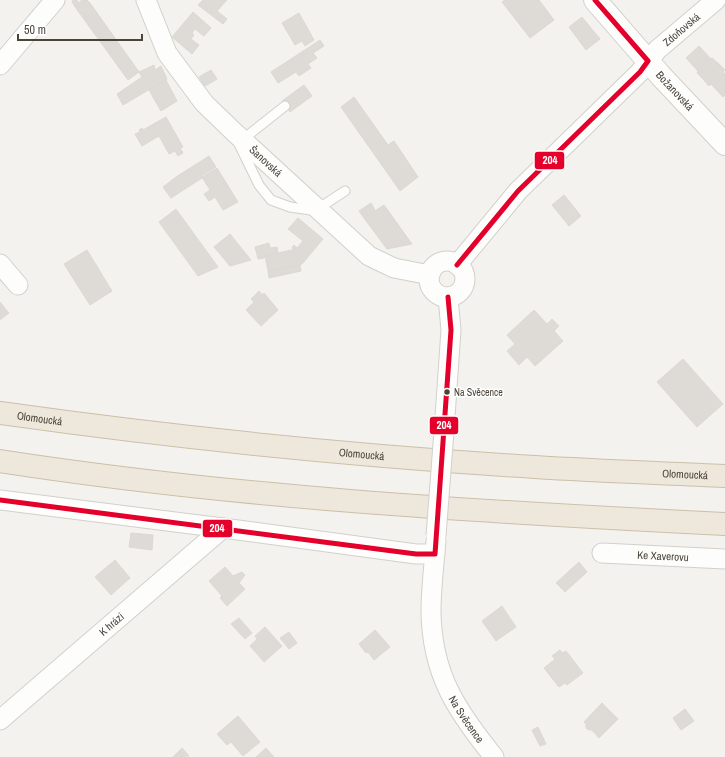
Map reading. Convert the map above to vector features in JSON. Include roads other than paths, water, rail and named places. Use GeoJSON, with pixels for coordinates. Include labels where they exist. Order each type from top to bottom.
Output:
{"type":"FeatureCollection","features":[{"type":"Feature","properties":{"kind":"highway","name":"Olomoucká"},"geometry":{"type":"LineString","coordinates":[[0,412],[84,424],[305,449],[534,467],[725,476]]}},
{"type":"Feature","properties":{"kind":"highway"},"geometry":{"type":"LineString","coordinates":[[0,461],[173,485],[304,497],[535,515],[725,524]]}},
{"type":"Feature","properties":{"kind":"street"},"geometry":{"type":"LineString","coordinates":[[0,65],[55,0]]}},
{"type":"Feature","properties":{"kind":"street","name":"Šanovská"},"geometry":{"type":"LineString","coordinates":[[146,0],[167,53],[204,103],[238,136],[319,208],[359,248],[370,256],[394,268],[430,275]]}},
{"type":"Feature","properties":{"kind":"street","name":"Božanovská"},"geometry":{"type":"LineString","coordinates":[[595,0],[648,61],[725,144]]}},
{"type":"Feature","properties":{"kind":"street","name":"Zdoňovská"},"geometry":{"type":"LineString","coordinates":[[458,265],[518,191],[640,72],[657,50],[716,0]]}},
{"type":"Feature","properties":{"kind":"street"},"geometry":{"type":"LineString","coordinates":[[443,262],[450,262],[458,265],[463,271],[464,275],[464,284],[460,292],[448,297],[441,296],[435,292],[429,282],[430,275],[436,265],[443,262]]}},
{"type":"Feature","properties":{"kind":"street"},"geometry":{"type":"LineString","coordinates":[[0,264],[18,285]]}},
{"type":"Feature","properties":{"kind":"street","name":"Na Svěcence"},"geometry":{"type":"LineString","coordinates":[[448,297],[451,330],[431,611],[433,637],[437,661],[445,682],[462,716],[494,757]]}},
{"type":"Feature","properties":{"kind":"street"},"geometry":{"type":"LineString","coordinates":[[0,500],[416,554],[435,545]]}},
{"type":"Feature","properties":{"kind":"street","name":"K hrázi"},"geometry":{"type":"LineString","coordinates":[[0,720],[223,528]]}},
{"type":"Feature","properties":{"kind":"street","name":"Ke Xaverovu"},"geometry":{"type":"LineString","coordinates":[[602,553],[725,559]]}},
{"type":"Feature","properties":{"kind":"lane"},"geometry":{"type":"LineString","coordinates":[[285,106],[238,136],[259,185],[271,200],[290,207],[311,210],[319,208],[345,191]]}},
{"type":"Feature","properties":{"kind":"place","name":"Na Svěcence"},"geometry":{"type":"Point","coordinates":[447,392]}}]}
